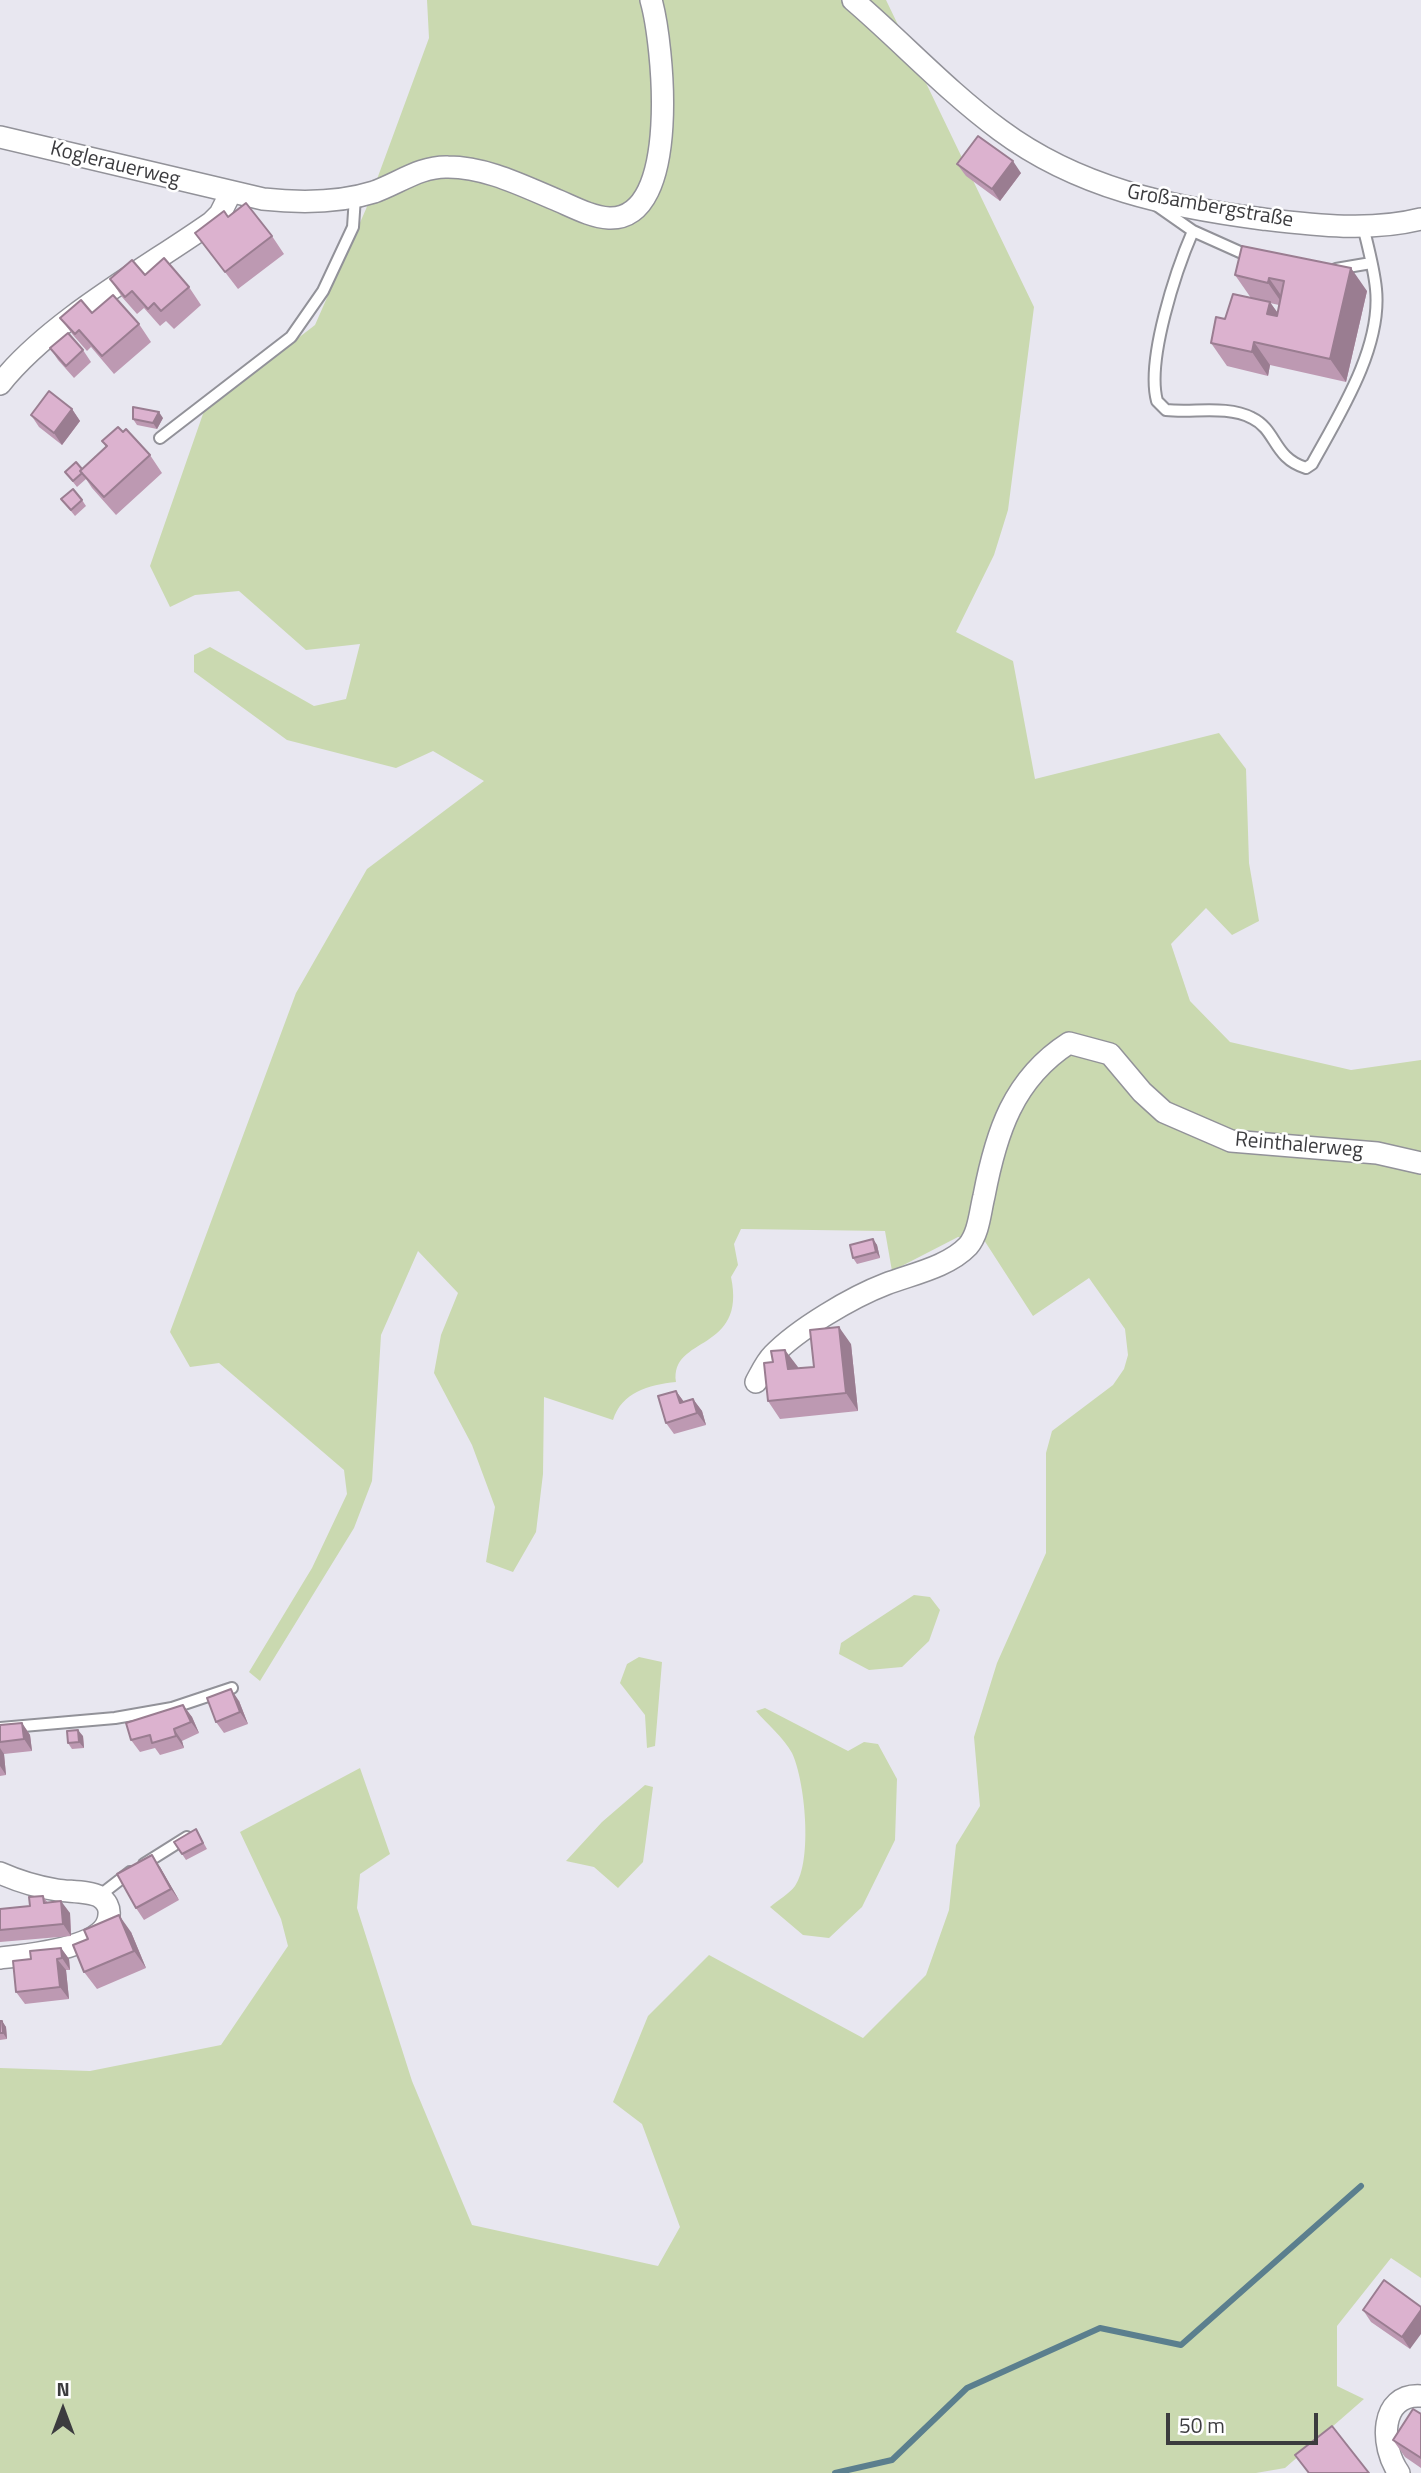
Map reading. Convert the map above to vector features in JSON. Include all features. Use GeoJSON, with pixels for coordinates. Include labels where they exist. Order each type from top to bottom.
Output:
{"type":"FeatureCollection","features":[{"type":"Feature","properties":{"kind":"street"},"geometry":{"type":"LineString","coordinates":[[0,384],[26,355],[52,334],[212,222],[220,214],[230,194],[285,202],[355,197],[423,170],[453,167],[494,176],[594,216],[609,218],[630,214],[645,195],[652,178],[662,131],[663,67],[651,0]]}},
{"type":"Feature","properties":{"kind":"street","name":"Großambergstraße"},"geometry":{"type":"LineString","coordinates":[[853,0],[1002,132],[1100,185],[1149,200],[1290,222],[1363,226],[1421,219]]}},
{"type":"Feature","properties":{"kind":"street","name":"Koglerauerweg"},"geometry":{"type":"LineString","coordinates":[[0,137],[230,194]]}},
{"type":"Feature","properties":{"kind":"street","name":"Reinthalerweg"},"geometry":{"type":"LineString","coordinates":[[756,1382],[772,1356],[807,1329],[882,1285],[937,1265],[971,1243],[978,1225],[999,1130],[1030,1076],[1051,1054],[1069,1042],[1110,1054],[1142,1092],[1164,1112],[1231,1141],[1377,1153],[1421,1163]]}},
{"type":"Feature","properties":{"kind":"street"},"geometry":{"type":"LineString","coordinates":[[0,1873],[54,1889],[99,1896],[108,1904],[109,1916],[106,1927],[96,1937],[59,1948],[0,1958]]}},
{"type":"Feature","properties":{"kind":"street"},"geometry":{"type":"LineString","coordinates":[[1399,2473],[1389,2444],[1387,2420],[1395,2402],[1408,2395],[1421,2396]]}},
{"type":"Feature","properties":{"kind":"lane"},"geometry":{"type":"LineString","coordinates":[[160,438],[291,337],[323,291],[353,228],[355,197]]}},
{"type":"Feature","properties":{"kind":"lane"},"geometry":{"type":"LineString","coordinates":[[1149,200],[1163,213],[1193,232],[1264,260]]}},
{"type":"Feature","properties":{"kind":"lane"},"geometry":{"type":"LineString","coordinates":[[1193,232],[1174,278],[1168,303],[1154,382],[1157,401],[1167,410],[1231,412],[1255,419],[1286,459],[1306,468],[1312,464],[1350,395],[1362,365],[1376,310],[1371,263],[1363,226]]}},
{"type":"Feature","properties":{"kind":"lane"},"geometry":{"type":"LineString","coordinates":[[1320,270],[1371,263]]}},
{"type":"Feature","properties":{"kind":"lane"},"geometry":{"type":"LineString","coordinates":[[0,1728],[115,1718],[172,1708],[232,1688]]}},
{"type":"Feature","properties":{"kind":"lane"},"geometry":{"type":"LineString","coordinates":[[99,1896],[197,1831]]}},
{"type":"Feature","properties":{"kind":"green space"},"geometry":{"type":"Polygon","coordinates":[[[427,0],[886,0],[1034,307],[1008,510],[994,555],[956,632],[1013,661],[1035,779],[1219,733],[1246,769],[1249,863],[1259,921],[1232,935],[1206,908],[1171,944],[1190,1001],[1230,1042],[1351,1070],[1421,1060],[1421,1160],[1396,1167],[1421,1175],[1421,2278],[1391,2258],[1337,2326],[1337,2386],[1364,2399],[1285,2468],[1256,2473],[0,2473],[0,2068],[90,2071],[221,2045],[288,1946],[281,1919],[240,1832],[360,1768],[390,1854],[360,1874],[357,1908],[412,2081],[472,2225],[658,2266],[680,2227],[642,2124],[613,2102],[648,2016],[709,1955],[863,2038],[926,1975],[949,1910],[956,1845],[980,1806],[974,1737],[997,1663],[1046,1553],[1046,1453],[1052,1431],[1113,1385],[1124,1369],[1128,1355],[1125,1329],[1089,1278],[1033,1316],[984,1240],[958,1237],[892,1271],[885,1231],[741,1229],[734,1244],[738,1265],[731,1277],[733,1301],[728,1319],[719,1331],[684,1356],[677,1367],[676,1382],[646,1388],[630,1396],[617,1410],[613,1420],[544,1397],[543,1474],[536,1532],[513,1572],[486,1562],[495,1507],[472,1445],[434,1373],[441,1335],[458,1293],[418,1251],[381,1335],[372,1481],[354,1528],[260,1681],[249,1672],[312,1568],[347,1494],[344,1470],[219,1363],[190,1367],[170,1332],[296,993],[367,869],[484,781],[433,751],[396,768],[287,740],[194,672],[194,655],[210,647],[314,706],[346,699],[360,644],[306,650],[239,591],[195,595],[170,607],[150,566],[204,411],[315,325],[366,209],[429,38],[427,0]]]}},
{"type":"Feature","properties":{"kind":"green space"},"geometry":{"type":"Polygon","coordinates":[[[914,1595],[930,1597],[940,1610],[929,1641],[902,1667],[869,1670],[839,1654],[841,1643],[914,1595]]]}},
{"type":"Feature","properties":{"kind":"green space"},"geometry":{"type":"Polygon","coordinates":[[[639,1657],[662,1662],[655,1746],[647,1748],[645,1715],[620,1683],[627,1664],[639,1657]]]}},
{"type":"Feature","properties":{"kind":"green space"},"geometry":{"type":"Polygon","coordinates":[[[765,1708],[848,1751],[864,1742],[878,1744],[897,1779],[895,1840],[862,1907],[829,1938],[803,1935],[770,1907],[795,1886],[801,1874],[805,1820],[797,1765],[785,1742],[756,1711],[765,1708]]]}},
{"type":"Feature","properties":{"kind":"green space"},"geometry":{"type":"Polygon","coordinates":[[[645,1785],[653,1787],[643,1862],[618,1888],[594,1867],[566,1861],[602,1822],[645,1785]]]}},
{"type":"Feature","properties":{"kind":"building"},"geometry":{"type":"Polygon","coordinates":[[[978,136],[1013,161],[992,189],[957,164],[978,136]]]}},
{"type":"Feature","properties":{"kind":"building"},"geometry":{"type":"Polygon","coordinates":[[[246,203],[272,236],[225,272],[195,233],[224,211],[228,217],[246,203]]]}},
{"type":"Feature","properties":{"kind":"building"},"geometry":{"type":"Polygon","coordinates":[[[1242,246],[1351,268],[1330,359],[1254,342],[1252,352],[1211,343],[1216,317],[1225,319],[1233,294],[1270,302],[1267,314],[1277,316],[1284,281],[1269,278],[1268,283],[1235,275],[1242,246]]]}},
{"type":"Feature","properties":{"kind":"building"},"geometry":{"type":"Polygon","coordinates":[[[164,258],[189,287],[161,311],[154,303],[148,309],[132,291],[125,297],[110,279],[132,260],[145,275],[164,258]]]}},
{"type":"Feature","properties":{"kind":"building"},"geometry":{"type":"Polygon","coordinates":[[[113,295],[139,324],[102,356],[79,330],[75,334],[60,318],[81,300],[92,313],[113,295]]]}},
{"type":"Feature","properties":{"kind":"building"},"geometry":{"type":"Polygon","coordinates":[[[68,333],[83,350],[66,366],[50,348],[68,333]]]}},
{"type":"Feature","properties":{"kind":"building"},"geometry":{"type":"Polygon","coordinates":[[[49,391],[72,409],[54,433],[31,415],[49,391]]]}},
{"type":"Feature","properties":{"kind":"building"},"geometry":{"type":"Polygon","coordinates":[[[133,407],[159,412],[153,423],[133,419],[133,407]]]}},
{"type":"Feature","properties":{"kind":"building"},"geometry":{"type":"Polygon","coordinates":[[[118,427],[123,432],[126,429],[150,455],[104,497],[80,471],[107,446],[102,441],[118,427]]]}},
{"type":"Feature","properties":{"kind":"building"},"geometry":{"type":"Polygon","coordinates":[[[76,462],[82,473],[73,481],[65,472],[76,462]]]}},
{"type":"Feature","properties":{"kind":"building"},"geometry":{"type":"Polygon","coordinates":[[[73,489],[82,500],[71,510],[61,499],[73,489]]]}},
{"type":"Feature","properties":{"kind":"building"},"geometry":{"type":"Polygon","coordinates":[[[873,1239],[876,1252],[853,1258],[850,1245],[873,1239]]]}},
{"type":"Feature","properties":{"kind":"building"},"geometry":{"type":"Polygon","coordinates":[[[839,1327],[846,1393],[768,1401],[764,1363],[773,1362],[771,1351],[785,1350],[788,1369],[814,1367],[810,1330],[839,1327]]]}},
{"type":"Feature","properties":{"kind":"building"},"geometry":{"type":"Polygon","coordinates":[[[676,1391],[680,1403],[693,1399],[697,1413],[666,1423],[658,1396],[676,1391]]]}},
{"type":"Feature","properties":{"kind":"building"},"geometry":{"type":"Polygon","coordinates":[[[231,1689],[240,1712],[216,1722],[207,1698],[231,1689]]]}},
{"type":"Feature","properties":{"kind":"building"},"geometry":{"type":"Polygon","coordinates":[[[183,1705],[191,1722],[174,1729],[176,1736],[152,1743],[150,1735],[131,1740],[126,1723],[183,1705]]]}},
{"type":"Feature","properties":{"kind":"building"},"geometry":{"type":"Polygon","coordinates":[[[22,1723],[24,1739],[0,1742],[0,1725],[22,1723]]]}},
{"type":"Feature","properties":{"kind":"building"},"geometry":{"type":"Polygon","coordinates":[[[78,1730],[79,1742],[68,1743],[67,1731],[78,1730]]]}},
{"type":"Feature","properties":{"kind":"building"},"geometry":{"type":"Polygon","coordinates":[[[196,1829],[203,1843],[182,1854],[174,1842],[196,1829]]]}},
{"type":"Feature","properties":{"kind":"building"},"geometry":{"type":"Polygon","coordinates":[[[152,1855],[171,1889],[136,1908],[117,1874],[152,1855]]]}},
{"type":"Feature","properties":{"kind":"building"},"geometry":{"type":"Polygon","coordinates":[[[43,1896],[44,1903],[61,1901],[63,1924],[0,1930],[0,1909],[30,1906],[29,1897],[43,1896]]]}},
{"type":"Feature","properties":{"kind":"building"},"geometry":{"type":"Polygon","coordinates":[[[119,1915],[134,1951],[84,1972],[73,1945],[88,1939],[84,1930],[119,1915]]]}},
{"type":"Feature","properties":{"kind":"building"},"geometry":{"type":"Polygon","coordinates":[[[61,1948],[62,1958],[57,1959],[60,1987],[16,1992],[13,1961],[31,1959],[30,1951],[61,1948]]]}},
{"type":"Feature","properties":{"kind":"building"},"geometry":{"type":"Polygon","coordinates":[[[1384,2280],[1421,2307],[1402,2337],[1363,2310],[1384,2280]]]}},
{"type":"Feature","properties":{"kind":"building"},"geometry":{"type":"Polygon","coordinates":[[[1413,2409],[1421,2414],[1421,2458],[1393,2440],[1413,2409]]]}},
{"type":"Feature","properties":{"kind":"building"},"geometry":{"type":"Polygon","coordinates":[[[1332,2426],[1369,2473],[1309,2473],[1295,2455],[1332,2426]]]}},
{"type":"Feature","properties":{"kind":"waterway"},"geometry":{"type":"LineString","coordinates":[[835,2473],[892,2460],[967,2388],[1100,2328],[1181,2345],[1361,2186]]}}]}
